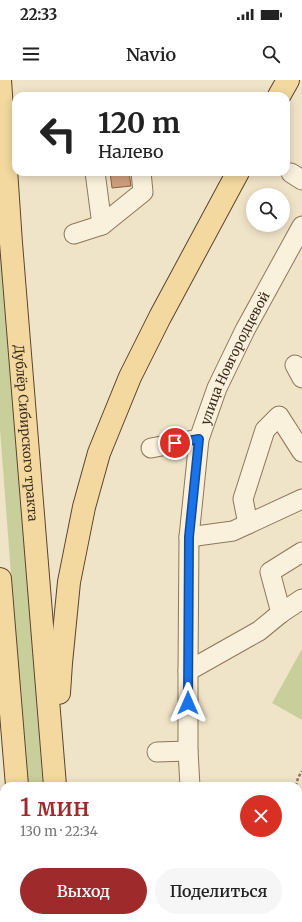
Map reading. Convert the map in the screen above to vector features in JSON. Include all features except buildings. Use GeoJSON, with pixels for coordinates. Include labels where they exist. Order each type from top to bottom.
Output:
{"type":"FeatureCollection","features":[{"type":"Feature","properties":{"kind":"main road","name":"Дублёр Сибирского тракта"},"geometry":{"type":"LineString","coordinates":[[0,80],[11,243],[56,782]]}},
{"type":"Feature","properties":{"kind":"main road"},"geometry":{"type":"LineString","coordinates":[[282,92],[288,80]]}},
{"type":"Feature","properties":{"kind":"main road","name":"Дублёр Сибирского тракта"},"geometry":{"type":"LineString","coordinates":[[56,782],[61,663],[69,582],[84,507],[99,453],[130,377],[182,275],[236,176]]}},
{"type":"Feature","properties":{"kind":"main road"},"geometry":{"type":"LineString","coordinates":[[0,579],[17,782]]}},
{"type":"Feature","properties":{"kind":"street"},"geometry":{"type":"LineString","coordinates":[[96,176],[102,225]]}},
{"type":"Feature","properties":{"kind":"street"},"geometry":{"type":"LineString","coordinates":[[74,234],[102,225],[143,192],[141,176]]}},
{"type":"Feature","properties":{"kind":"street","name":"улица Новгородцевой"},"geometry":{"type":"LineString","coordinates":[[190,782],[188,751],[189,537],[199,439],[217,388],[241,337],[302,226]]}},
{"type":"Feature","properties":{"kind":"street"},"geometry":{"type":"LineString","coordinates":[[248,524],[243,499],[265,430],[279,416],[302,452]]}},
{"type":"Feature","properties":{"kind":"street"},"geometry":{"type":"LineString","coordinates":[[151,448],[199,439]]}},
{"type":"Feature","properties":{"kind":"street"},"geometry":{"type":"LineString","coordinates":[[189,537],[233,532],[302,499]]}},
{"type":"Feature","properties":{"kind":"street"},"geometry":{"type":"LineString","coordinates":[[281,613],[270,572],[302,552]]}},
{"type":"Feature","properties":{"kind":"street"},"geometry":{"type":"LineString","coordinates":[[188,671],[259,631],[281,613],[302,599]]}},
{"type":"Feature","properties":{"kind":"street"},"geometry":{"type":"LineString","coordinates":[[0,662],[11,714]]}},
{"type":"Feature","properties":{"kind":"street"},"geometry":{"type":"LineString","coordinates":[[157,752],[188,751]]}},
{"type":"Feature","properties":{"kind":"path"},"geometry":{"type":"LineString","coordinates":[[297,782],[302,771]]}},
{"type":"Feature","properties":{"kind":"green space"},"geometry":{"type":"Polygon","coordinates":[[[0,218],[43,782],[27,782],[0,429],[0,218]]]}},
{"type":"Feature","properties":{"kind":"green space"},"geometry":{"type":"Polygon","coordinates":[[[302,649],[302,720],[272,703],[302,649]]]}},
{"type":"Feature","properties":{"kind":"route"},"geometry":{"type":"LineString","coordinates":[[175,443],[199,439],[189,537],[188,703]]}}]}
